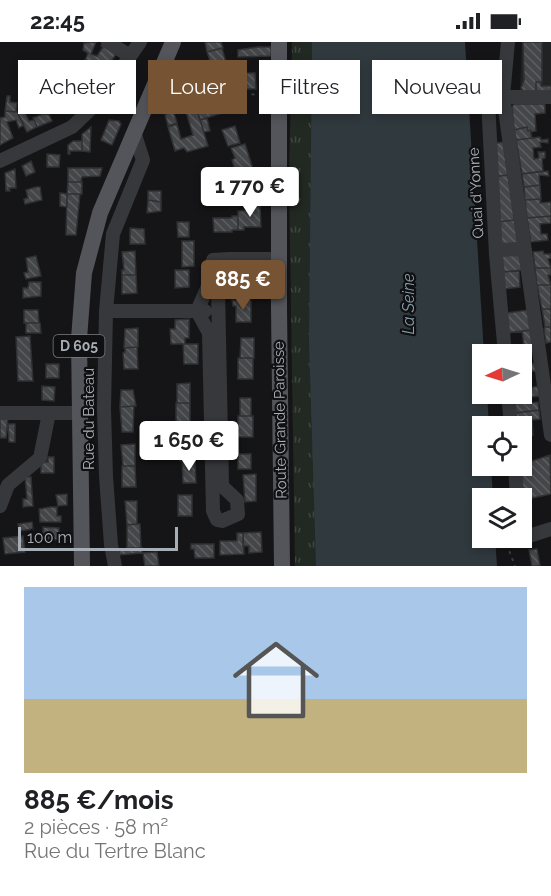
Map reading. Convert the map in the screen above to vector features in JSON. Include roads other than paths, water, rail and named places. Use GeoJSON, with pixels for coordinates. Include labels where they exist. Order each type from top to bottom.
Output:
{"type":"FeatureCollection","features":[{"type":"Feature","properties":{"kind":"main road","name":"D 605"},"geometry":{"type":"LineString","coordinates":[[165,60],[173,42]]}},
{"type":"Feature","properties":{"kind":"main road","name":"Route Grande Paroisse"},"geometry":{"type":"LineString","coordinates":[[279,42],[282,566]]}},
{"type":"Feature","properties":{"kind":"main road","name":"D 605"},"geometry":{"type":"LineString","coordinates":[[82,566],[80,339],[84,273],[100,213],[148,101]]}},
{"type":"Feature","properties":{"kind":"street"},"geometry":{"type":"LineString","coordinates":[[108,42],[130,56]]}},
{"type":"Feature","properties":{"kind":"street"},"geometry":{"type":"LineString","coordinates":[[0,161],[72,127],[98,102],[140,42]]}},
{"type":"Feature","properties":{"kind":"street"},"geometry":{"type":"LineString","coordinates":[[508,42],[503,96],[551,435]]}},
{"type":"Feature","properties":{"kind":"street"},"geometry":{"type":"LineString","coordinates":[[503,96],[551,97]]}},
{"type":"Feature","properties":{"kind":"street","name":"Quai d'Yonne"},"geometry":{"type":"LineString","coordinates":[[503,96],[490,97],[487,104],[504,344]]}},
{"type":"Feature","properties":{"kind":"street","name":"Rue du Bateau"},"geometry":{"type":"LineString","coordinates":[[115,566],[111,545],[104,409],[106,311],[113,234],[143,160],[135,135]]}},
{"type":"Feature","properties":{"kind":"street"},"geometry":{"type":"LineString","coordinates":[[496,250],[525,249]]}},
{"type":"Feature","properties":{"kind":"street"},"geometry":{"type":"LineString","coordinates":[[197,311],[209,333],[213,511],[217,520],[222,521],[237,514],[237,500],[222,486],[218,289],[230,259]]}},
{"type":"Feature","properties":{"kind":"street"},"geometry":{"type":"LineString","coordinates":[[197,311],[212,278],[213,260],[269,259]]}},
{"type":"Feature","properties":{"kind":"street"},"geometry":{"type":"LineString","coordinates":[[106,311],[219,311]]}},
{"type":"Feature","properties":{"kind":"street"},"geometry":{"type":"LineString","coordinates":[[0,413],[80,413]]}},
{"type":"Feature","properties":{"kind":"street"},"geometry":{"type":"LineString","coordinates":[[0,506],[8,485],[40,458],[49,413]]}},
{"type":"Feature","properties":{"kind":"street"},"geometry":{"type":"LineString","coordinates":[[532,535],[551,529]]}},
{"type":"Feature","properties":{"kind":"water","name":"La Seine"},"geometry":{"type":"Polygon","coordinates":[[[312,42],[465,42],[466,60],[372,60],[372,114],[469,114],[483,344],[472,344],[472,404],[488,404],[488,416],[472,416],[472,476],[492,476],[492,488],[472,488],[472,548],[496,548],[497,566],[316,566],[309,342],[311,114],[360,114],[360,60],[312,60],[312,42]]]}}]}
